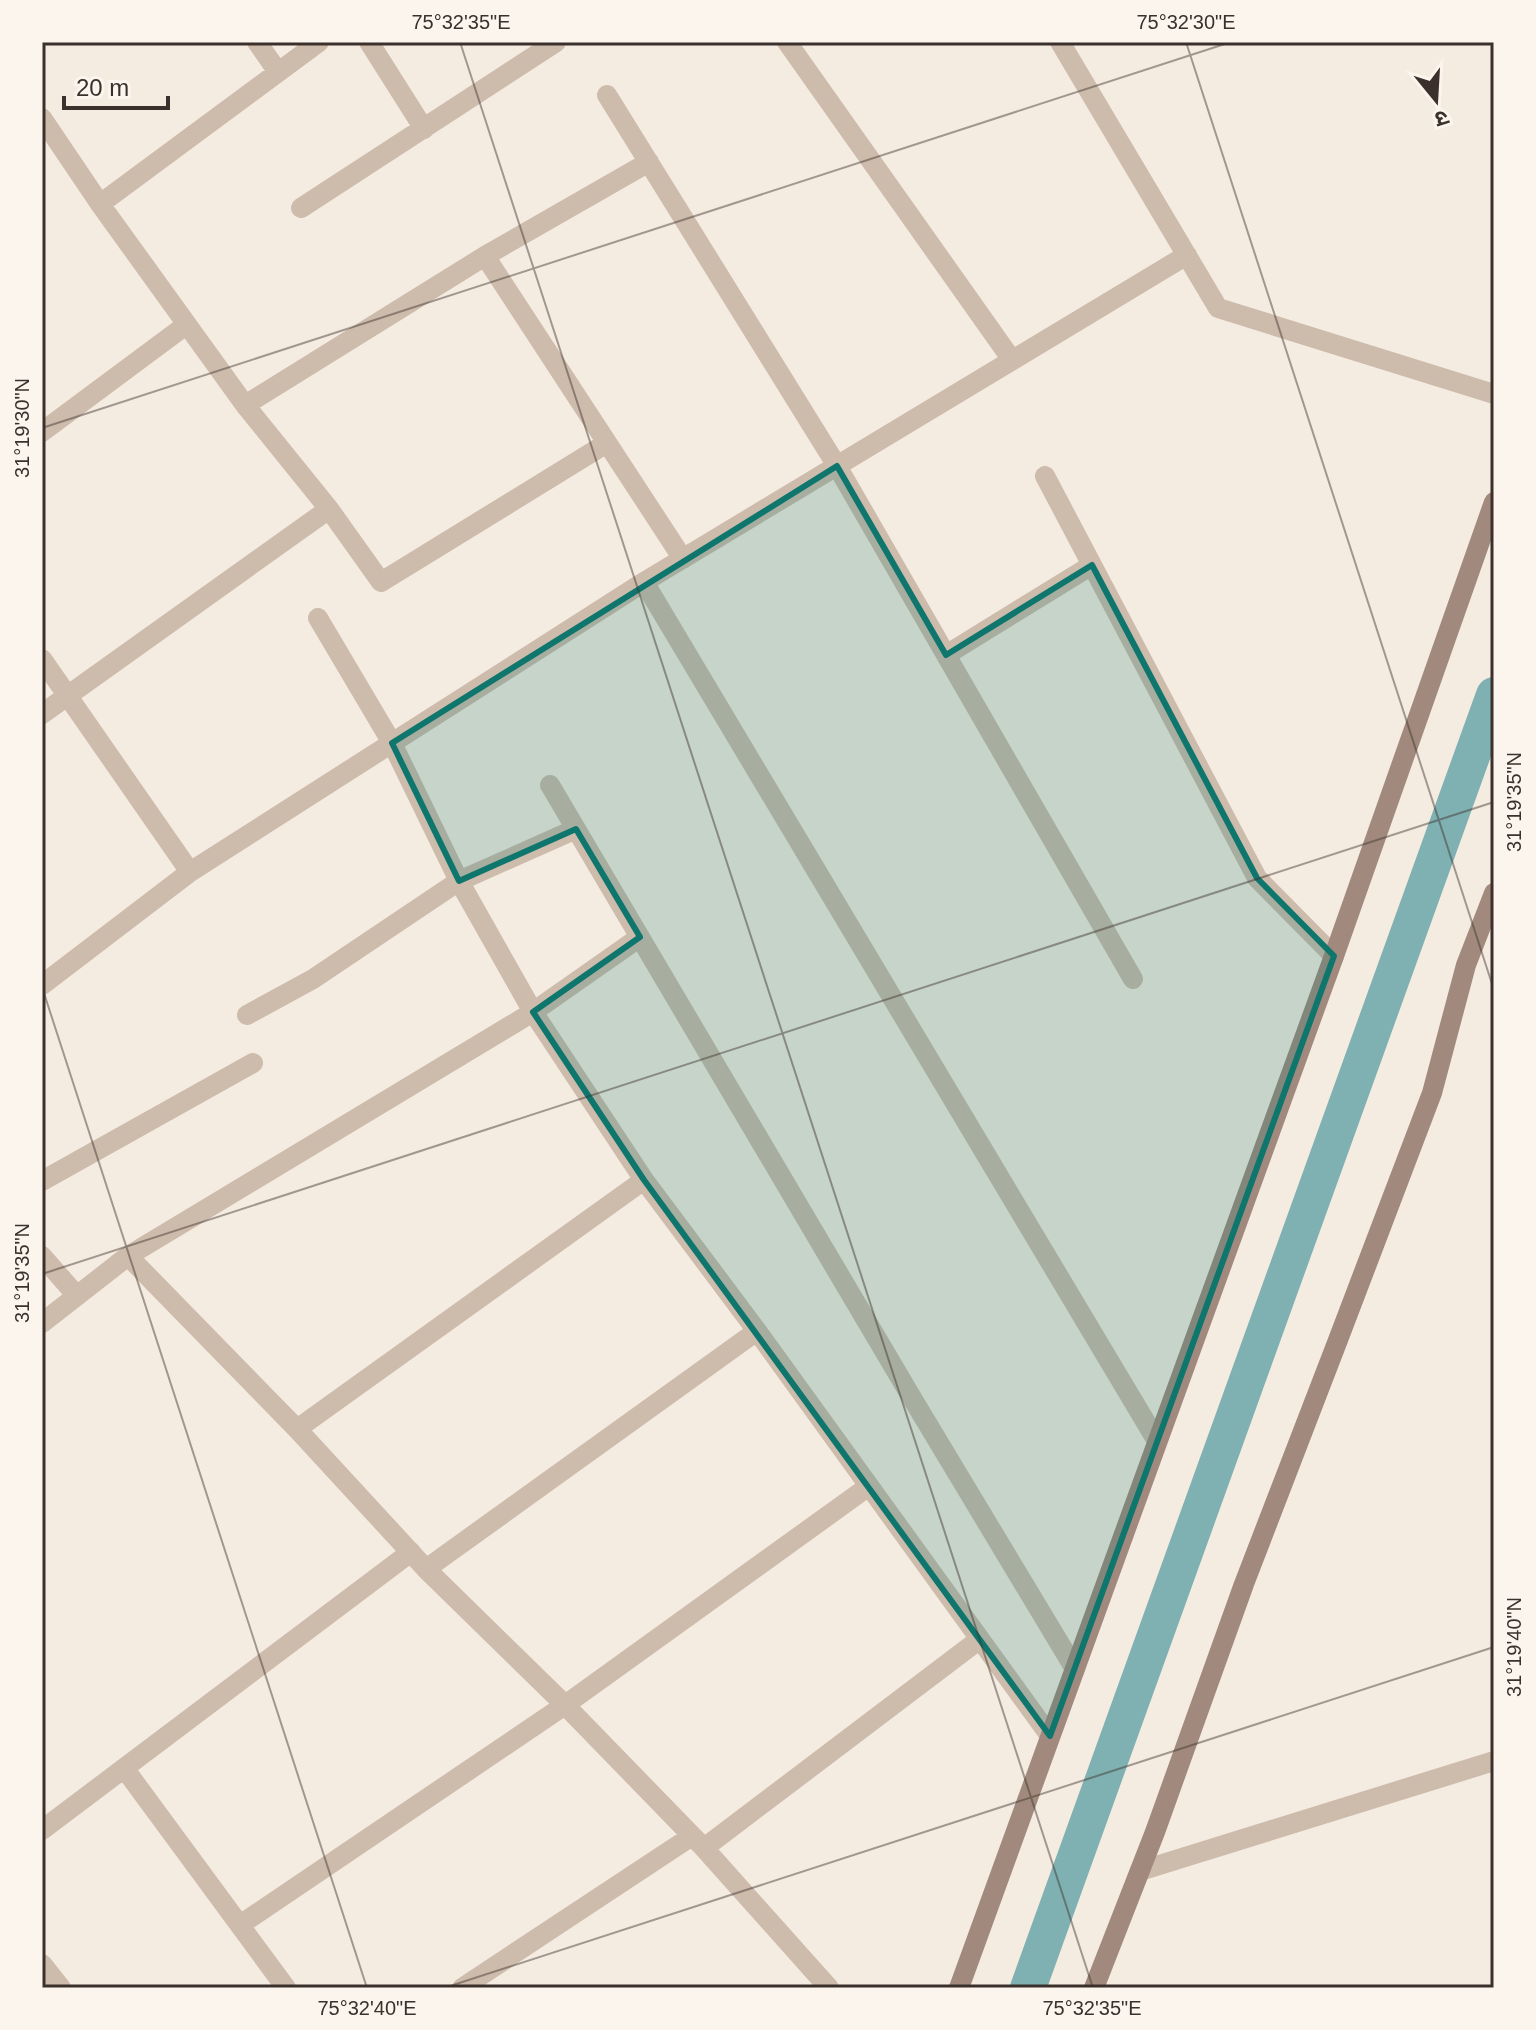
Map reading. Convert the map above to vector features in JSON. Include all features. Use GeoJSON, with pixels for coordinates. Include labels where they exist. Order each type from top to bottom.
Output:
{"type":"FeatureCollection","features":[{"type":"Feature","properties":{"kind":"street"},"geometry":{"type":"LineString","coordinates":[[257,42],[278,72]]}},
{"type":"Feature","properties":{"kind":"street"},"geometry":{"type":"LineString","coordinates":[[100,204],[319,42]]}},
{"type":"Feature","properties":{"kind":"street"},"geometry":{"type":"LineString","coordinates":[[369,42],[424,129]]}},
{"type":"Feature","properties":{"kind":"street"},"geometry":{"type":"LineString","coordinates":[[301,208],[556,42]]}},
{"type":"Feature","properties":{"kind":"street"},"geometry":{"type":"LineString","coordinates":[[787,42],[1012,360]]}},
{"type":"Feature","properties":{"kind":"street"},"geometry":{"type":"LineString","coordinates":[[1060,42],[1218,308],[1494,394]]}},
{"type":"Feature","properties":{"kind":"street"},"geometry":{"type":"LineString","coordinates":[[607,95],[837,466],[1133,979]]}},
{"type":"Feature","properties":{"kind":"street"},"geometry":{"type":"LineString","coordinates":[[42,118],[186,325],[245,405],[329,509],[381,582],[607,443]]}},
{"type":"Feature","properties":{"kind":"street"},"geometry":{"type":"LineString","coordinates":[[245,405],[485,256],[649,162]]}},
{"type":"Feature","properties":{"kind":"street"},"geometry":{"type":"LineString","coordinates":[[42,985],[190,872],[644,582],[1187,255]]}},
{"type":"Feature","properties":{"kind":"street"},"geometry":{"type":"LineString","coordinates":[[485,256],[683,559]]}},
{"type":"Feature","properties":{"kind":"street"},"geometry":{"type":"LineString","coordinates":[[42,431],[186,325]]}},
{"type":"Feature","properties":{"kind":"street"},"geometry":{"type":"LineString","coordinates":[[1045,476],[1257,878],[1334,956]]}},
{"type":"Feature","properties":{"kind":"street"},"geometry":{"type":"LineString","coordinates":[[959,1988],[1334,956],[1494,502]]}},
{"type":"Feature","properties":{"kind":"street"},"geometry":{"type":"LineString","coordinates":[[42,714],[329,509]]}},
{"type":"Feature","properties":{"kind":"street"},"geometry":{"type":"LineString","coordinates":[[946,655],[1092,565]]}},
{"type":"Feature","properties":{"kind":"street"},"geometry":{"type":"LineString","coordinates":[[644,582],[1157,1441]]}},
{"type":"Feature","properties":{"kind":"street"},"geometry":{"type":"LineString","coordinates":[[318,618],[392,743],[459,881],[533,1012],[644,1180],[1050,1736]]}},
{"type":"Feature","properties":{"kind":"street"},"geometry":{"type":"LineString","coordinates":[[42,659],[190,872]]}},
{"type":"Feature","properties":{"kind":"street"},"geometry":{"type":"LineString","coordinates":[[550,785],[1075,1669]]}},
{"type":"Feature","properties":{"kind":"street"},"geometry":{"type":"LineString","coordinates":[[247,1015],[313,979],[459,881],[576,829]]}},
{"type":"Feature","properties":{"kind":"street"},"geometry":{"type":"LineString","coordinates":[[1094,1988],[1244,1584],[1432,1093],[1466,965],[1494,893]]}},
{"type":"Feature","properties":{"kind":"street"},"geometry":{"type":"LineString","coordinates":[[42,1323],[128,1256],[533,1012],[640,937]]}},
{"type":"Feature","properties":{"kind":"street"},"geometry":{"type":"LineString","coordinates":[[42,1181],[253,1063]]}},
{"type":"Feature","properties":{"kind":"street"},"geometry":{"type":"LineString","coordinates":[[297,1429],[644,1180]]}},
{"type":"Feature","properties":{"kind":"street"},"geometry":{"type":"LineString","coordinates":[[42,1256],[77,1296]]}},
{"type":"Feature","properties":{"kind":"street"},"geometry":{"type":"LineString","coordinates":[[128,1256],[297,1429],[426,1569],[565,1705],[698,1842],[829,1988]]}},
{"type":"Feature","properties":{"kind":"street"},"geometry":{"type":"LineString","coordinates":[[426,1569],[757,1331]]}},
{"type":"Feature","properties":{"kind":"street"},"geometry":{"type":"LineString","coordinates":[[240,1925],[565,1705],[869,1486]]}},
{"type":"Feature","properties":{"kind":"street"},"geometry":{"type":"LineString","coordinates":[[42,1830],[411,1552]]}},
{"type":"Feature","properties":{"kind":"street"},"geometry":{"type":"LineString","coordinates":[[462,1988],[698,1842],[980,1639]]}},
{"type":"Feature","properties":{"kind":"street"},"geometry":{"type":"LineString","coordinates":[[1140,1871],[1494,1761]]}},
{"type":"Feature","properties":{"kind":"street"},"geometry":{"type":"LineString","coordinates":[[124,1768],[286,1988]]}},
{"type":"Feature","properties":{"kind":"street"},"geometry":{"type":"LineString","coordinates":[[42,1964],[61,1988]]}},
{"type":"Feature","properties":{"kind":"highlighted area"},"geometry":{"type":"Polygon","coordinates":[[[837,466],[946,655],[1092,565],[1257,878],[1334,956],[1050,1736],[644,1180],[533,1012],[640,937],[576,829],[459,881],[392,743],[837,466]]]}},
{"type":"Feature","properties":{"kind":"waterway"},"geometry":{"type":"LineString","coordinates":[[1028,1988],[1494,695]]}}]}
